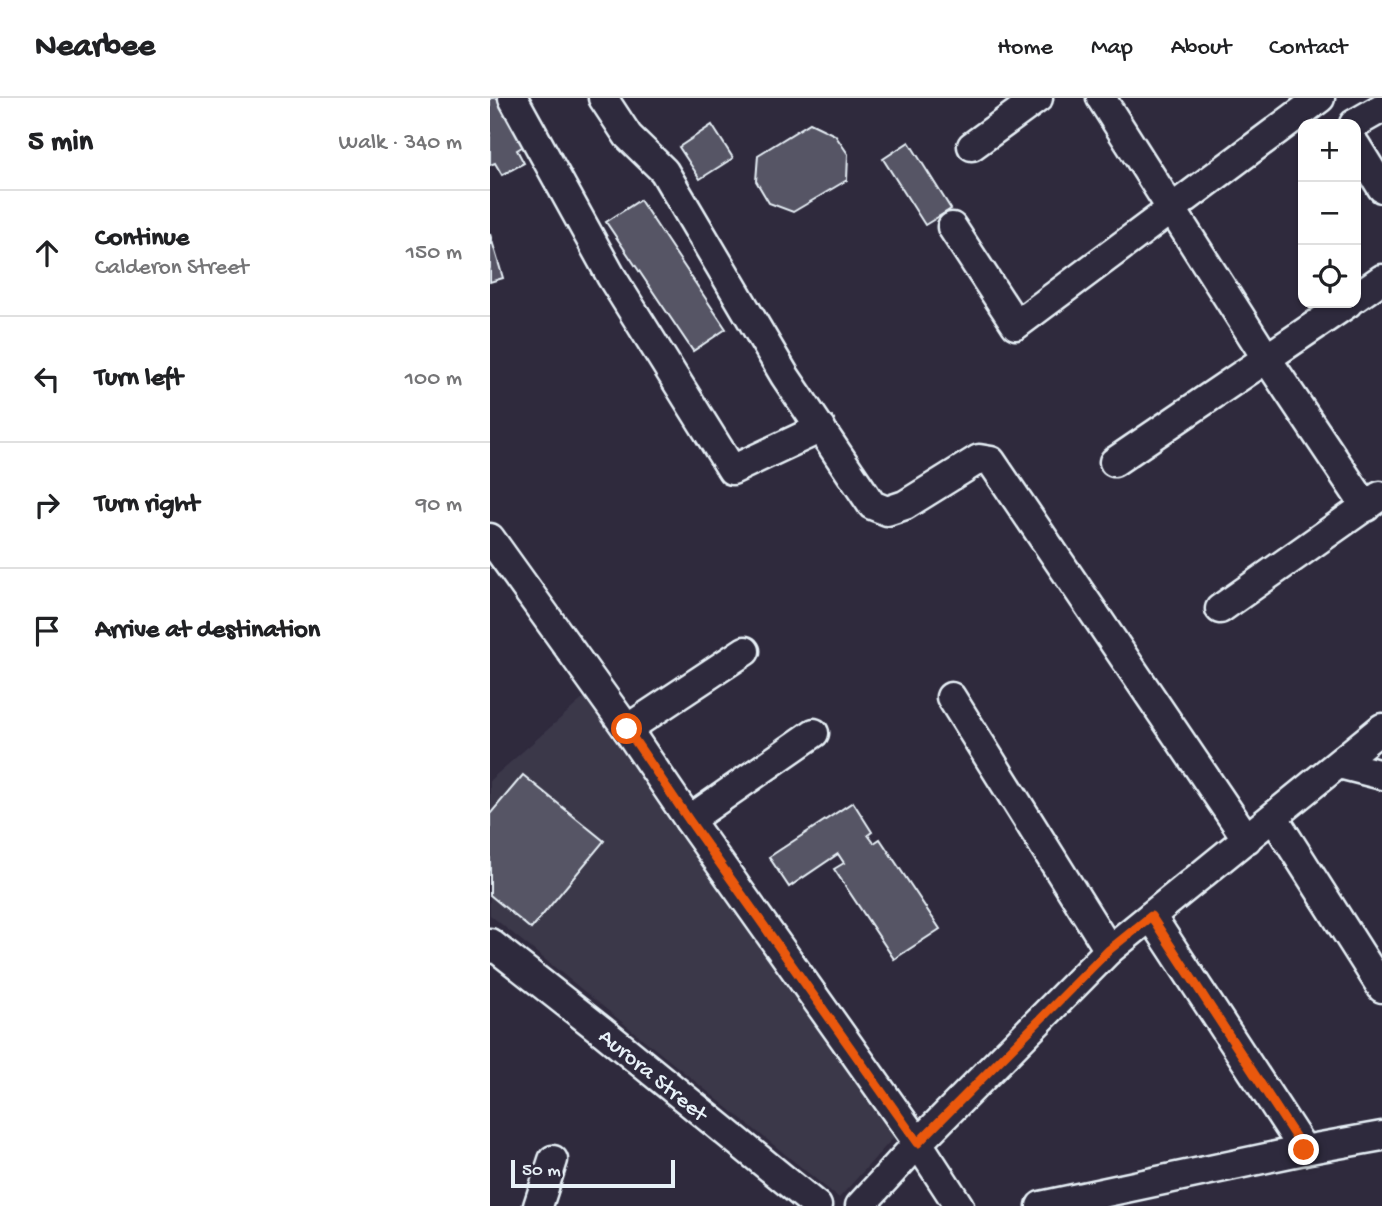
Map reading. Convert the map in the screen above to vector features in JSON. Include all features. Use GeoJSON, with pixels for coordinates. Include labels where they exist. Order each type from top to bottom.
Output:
{"type":"FeatureCollection","features":[{"type":"Feature","properties":{"kind":"street"},"geometry":{"type":"LineString","coordinates":[[513,98],[611,276],[732,470],[821,428]]}},
{"type":"Feature","properties":{"kind":"street"},"geometry":{"type":"LineString","coordinates":[[603,98],[628,136],[663,171],[785,376],[872,505],[887,511],[905,505],[979,460],[991,461],[1247,839]]}},
{"type":"Feature","properties":{"kind":"street"},"geometry":{"type":"LineString","coordinates":[[972,146],[1038,98]]}},
{"type":"Feature","properties":{"kind":"street"},"geometry":{"type":"LineString","coordinates":[[1101,98],[1267,359],[1374,501],[1220,609]]}},
{"type":"Feature","properties":{"kind":"street"},"geometry":{"type":"LineString","coordinates":[[952,227],[1016,325],[1320,98]]}},
{"type":"Feature","properties":{"kind":"street"},"geometry":{"type":"LineString","coordinates":[[1326,98],[1339,119]]}},
{"type":"Feature","properties":{"kind":"street"},"geometry":{"type":"LineString","coordinates":[[1361,120],[1382,108]]}},
{"type":"Feature","properties":{"kind":"street"},"geometry":{"type":"LineString","coordinates":[[1361,154],[1382,188]]}},
{"type":"Feature","properties":{"kind":"street"},"geometry":{"type":"LineString","coordinates":[[1361,294],[1382,279]]}},
{"type":"Feature","properties":{"kind":"street"},"geometry":{"type":"LineString","coordinates":[[1114,462],[1341,308]]}},
{"type":"Feature","properties":{"kind":"street"},"geometry":{"type":"LineString","coordinates":[[490,538],[918,1143],[959,1206]]}},
{"type":"Feature","properties":{"kind":"street"},"geometry":{"type":"LineString","coordinates":[[627,729],[745,651]]}},
{"type":"Feature","properties":{"kind":"street"},"geometry":{"type":"LineString","coordinates":[[951,697],[1109,950]]}},
{"type":"Feature","properties":{"kind":"street"},"geometry":{"type":"LineString","coordinates":[[860,1206],[918,1143],[1109,950],[1274,818],[1382,727]]}},
{"type":"Feature","properties":{"kind":"street"},"geometry":{"type":"LineString","coordinates":[[689,820],[814,733]]}},
{"type":"Feature","properties":{"kind":"street"},"geometry":{"type":"LineString","coordinates":[[1339,764],[1382,775]]}},
{"type":"Feature","properties":{"kind":"street"},"geometry":{"type":"LineString","coordinates":[[1274,818],[1382,988]]}},
{"type":"Feature","properties":{"kind":"street"},"geometry":{"type":"LineString","coordinates":[[1151,916],[1304,1150]]}},
{"type":"Feature","properties":{"kind":"street","name":"Aurora Street"},"geometry":{"type":"LineString","coordinates":[[490,943],[817,1206]]}},
{"type":"Feature","properties":{"kind":"street"},"geometry":{"type":"LineString","coordinates":[[1041,1206],[1111,1199],[1304,1150],[1382,1136]]}},
{"type":"Feature","properties":{"kind":"street"},"geometry":{"type":"LineString","coordinates":[[538,1206],[553,1160]]}},
{"type":"Feature","properties":{"kind":"shaded area"},"geometry":{"type":"Polygon","coordinates":[[[586,696],[894,1137],[839,1198],[490,915],[490,780],[586,696]]]}},
{"type":"Feature","properties":{"kind":"building"},"geometry":{"type":"Polygon","coordinates":[[[490,98],[508,98],[532,141],[517,150],[524,163],[502,175],[495,163],[490,165],[490,98]]]}},
{"type":"Feature","properties":{"kind":"building"},"geometry":{"type":"Polygon","coordinates":[[[810,123],[835,135],[848,154],[847,180],[793,212],[769,203],[756,181],[758,155],[810,123]]]}},
{"type":"Feature","properties":{"kind":"building"},"geometry":{"type":"Polygon","coordinates":[[[712,125],[733,158],[700,179],[679,147],[712,125]]]}},
{"type":"Feature","properties":{"kind":"building"},"geometry":{"type":"Polygon","coordinates":[[[909,142],[951,209],[925,225],[883,159],[909,142]]]}},
{"type":"Feature","properties":{"kind":"building"},"geometry":{"type":"Polygon","coordinates":[[[640,200],[726,329],[693,351],[606,222],[640,200]]]}},
{"type":"Feature","properties":{"kind":"building"},"geometry":{"type":"Polygon","coordinates":[[[490,234],[503,278],[490,282],[490,234]]]}},
{"type":"Feature","properties":{"kind":"building"},"geometry":{"type":"Polygon","coordinates":[[[523,775],[604,841],[531,929],[490,895],[490,814],[523,775]]]}},
{"type":"Feature","properties":{"kind":"building"},"geometry":{"type":"Polygon","coordinates":[[[853,802],[872,832],[868,835],[874,843],[880,839],[940,929],[894,959],[834,869],[844,863],[838,854],[789,887],[769,857],[853,802]]]}},
{"type":"Feature","properties":{"kind":"route"},"geometry":{"type":"LineString","coordinates":[[627,729],[918,1143],[1109,950],[1151,916],[1304,1150]]}}]}
